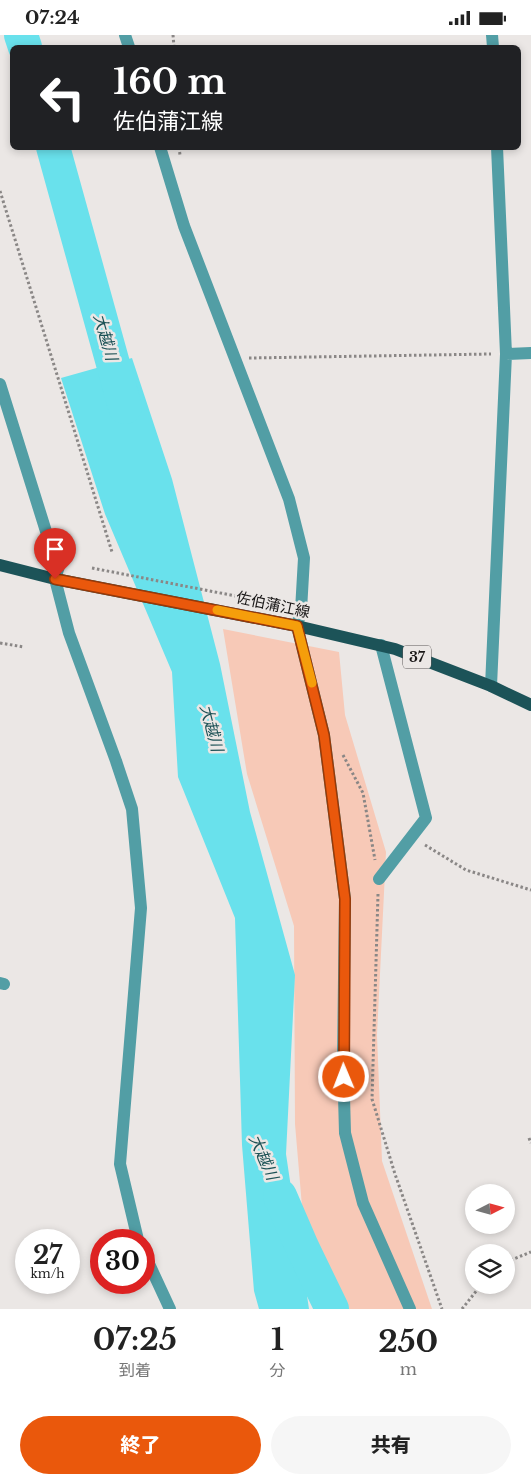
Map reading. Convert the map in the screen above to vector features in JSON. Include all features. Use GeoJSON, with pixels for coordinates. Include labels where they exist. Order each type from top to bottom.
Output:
{"type":"FeatureCollection","features":[{"type":"Feature","properties":{"kind":"main road","name":"佐伯蒲江線"},"geometry":{"type":"LineString","coordinates":[[0,565],[55,579],[297,626],[381,645],[491,686],[531,705]]}},
{"type":"Feature","properties":{"kind":"street"},"geometry":{"type":"LineString","coordinates":[[161,150],[184,225],[289,499],[304,558],[301,610],[297,626],[324,735],[345,899],[343,1059],[345,1133],[363,1203],[410,1309]]}},
{"type":"Feature","properties":{"kind":"street"},"geometry":{"type":"LineString","coordinates":[[491,686],[506,354],[497,150]]}},
{"type":"Feature","properties":{"kind":"street"},"geometry":{"type":"LineString","coordinates":[[506,354],[531,353]]}},
{"type":"Feature","properties":{"kind":"street"},"geometry":{"type":"LineString","coordinates":[[0,384],[49,541],[60,563],[55,579],[69,633],[132,809],[141,908],[120,1164],[135,1229]]}},
{"type":"Feature","properties":{"kind":"street"},"geometry":{"type":"LineString","coordinates":[[379,879],[426,818],[381,645]]}},
{"type":"Feature","properties":{"kind":"street"},"geometry":{"type":"LineString","coordinates":[[155,1277],[170,1309]]}},
{"type":"Feature","properties":{"kind":"path"},"geometry":{"type":"LineString","coordinates":[[179,150],[180,156]]}},
{"type":"Feature","properties":{"kind":"path"},"geometry":{"type":"LineString","coordinates":[[0,191],[112,552]]}},
{"type":"Feature","properties":{"kind":"path"},"geometry":{"type":"LineString","coordinates":[[245,358],[506,354]]}},
{"type":"Feature","properties":{"kind":"path"},"geometry":{"type":"LineString","coordinates":[[105,571],[281,604]]}},
{"type":"Feature","properties":{"kind":"path"},"geometry":{"type":"LineString","coordinates":[[0,643],[24,647]]}},
{"type":"Feature","properties":{"kind":"path"},"geometry":{"type":"LineString","coordinates":[[342,753],[363,793],[379,879],[372,1099],[395,1174],[442,1309]]}},
{"type":"Feature","properties":{"kind":"path"},"geometry":{"type":"LineString","coordinates":[[411,837],[466,870],[531,890]]}},
{"type":"Feature","properties":{"kind":"path"},"geometry":{"type":"LineString","coordinates":[[528,1138],[531,1143]]}},
{"type":"Feature","properties":{"kind":"path"},"geometry":{"type":"LineString","coordinates":[[515,1258],[531,1252]]}},
{"type":"Feature","properties":{"kind":"path"},"geometry":{"type":"LineString","coordinates":[[462,1309],[474,1294]]}},
{"type":"Feature","properties":{"kind":"shaded area"},"geometry":{"type":"Polygon","coordinates":[[[223,629],[339,652],[345,715],[386,852],[377,1035],[382,1161],[432,1309],[314,1309],[303,1218],[295,1124],[294,926],[247,774],[223,629]]]}},
{"type":"Feature","properties":{"kind":"water"},"geometry":{"type":"Polygon","coordinates":[[[132,358],[172,479],[220,664],[250,812],[295,975],[286,1154],[309,1309],[259,1309],[254,1291],[242,1145],[235,918],[178,777],[172,672],[105,514],[61,378],[132,358]]]}},
{"type":"Feature","properties":{"kind":"waterway","name":"大越川"},"geometry":{"type":"LineString","coordinates":[[21,35],[24,45]]}},
{"type":"Feature","properties":{"kind":"waterway","name":"大越川"},"geometry":{"type":"LineString","coordinates":[[54,150],[125,407]]}},
{"type":"Feature","properties":{"kind":"waterway","name":"大越川"},"geometry":{"type":"LineString","coordinates":[[280,1196],[332,1309]]}},
{"type":"Feature","properties":{"kind":"slow traffic"},"geometry":{"type":"LineString","coordinates":[[217,610],[297,626],[312,683]]}},
{"type":"Feature","properties":{"kind":"route"},"geometry":{"type":"LineString","coordinates":[[55,579],[297,626],[324,735],[345,899],[344,1077]]}}]}
